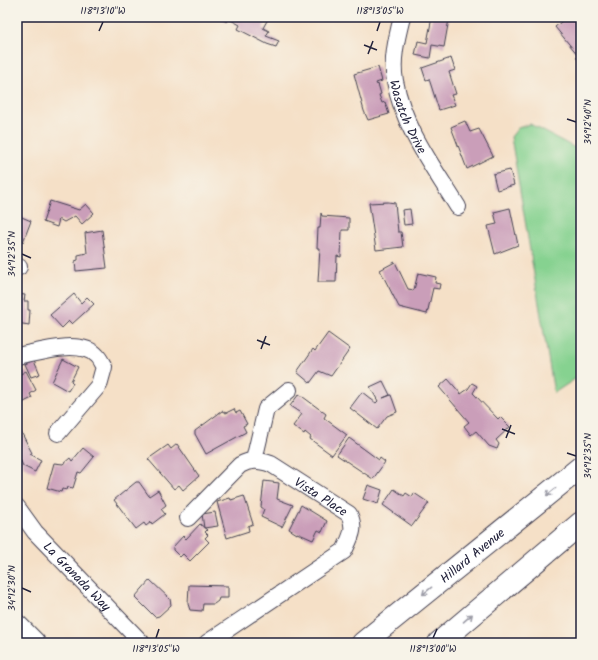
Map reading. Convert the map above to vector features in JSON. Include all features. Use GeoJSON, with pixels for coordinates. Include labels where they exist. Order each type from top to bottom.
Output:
{"type":"FeatureCollection","features":[{"type":"Feature","properties":{"kind":"highway","name":"Hillard Avenue"},"geometry":{"type":"LineString","coordinates":[[362,643],[581,468]]}},
{"type":"Feature","properties":{"kind":"highway"},"geometry":{"type":"LineString","coordinates":[[439,643],[581,523]]}},
{"type":"Feature","properties":{"kind":"highway"},"geometry":{"type":"LineString","coordinates":[[17,626],[34,643]]}},
{"type":"Feature","properties":{"kind":"street","name":"Wasatch Drive"},"geometry":{"type":"LineString","coordinates":[[402,17],[394,61],[395,81],[414,135],[458,207]]}},
{"type":"Feature","properties":{"kind":"street"},"geometry":{"type":"LineString","coordinates":[[17,356],[73,346],[86,349],[97,356],[104,367],[99,386],[58,433]]}},
{"type":"Feature","properties":{"kind":"street"},"geometry":{"type":"LineString","coordinates":[[188,518],[240,465],[249,460],[254,460],[266,409],[289,390]]}},
{"type":"Feature","properties":{"kind":"street","name":"Vista Place"},"geometry":{"type":"LineString","coordinates":[[207,643],[344,551],[351,537],[354,524],[349,514],[271,464],[254,460]]}},
{"type":"Feature","properties":{"kind":"street","name":"La Granada Way"},"geometry":{"type":"LineString","coordinates":[[17,507],[34,532],[142,643]]}},
{"type":"Feature","properties":{"kind":"green space"},"geometry":{"type":"Polygon","coordinates":[[[530,124],[581,151],[581,375],[554,393],[511,137],[518,128],[530,124]]]}},
{"type":"Feature","properties":{"kind":"building"},"geometry":{"type":"Polygon","coordinates":[[[218,17],[269,17],[263,28],[269,31],[266,36],[279,41],[276,47],[267,44],[238,29],[240,25],[229,19],[227,22],[218,17]]]}},
{"type":"Feature","properties":{"kind":"building"},"geometry":{"type":"Polygon","coordinates":[[[432,17],[449,19],[444,47],[432,45],[430,58],[415,55],[418,41],[427,43],[432,17]]]}},
{"type":"Feature","properties":{"kind":"building"},"geometry":{"type":"Polygon","coordinates":[[[567,17],[581,17],[580,62],[576,57],[578,55],[555,27],[567,17]]]}},
{"type":"Feature","properties":{"kind":"building"},"geometry":{"type":"Polygon","coordinates":[[[451,58],[455,70],[449,72],[456,94],[451,95],[455,105],[439,110],[429,79],[426,80],[422,68],[451,58]]]}},
{"type":"Feature","properties":{"kind":"building"},"geometry":{"type":"Polygon","coordinates":[[[378,67],[382,81],[376,83],[377,85],[378,84],[381,94],[379,95],[382,103],[385,102],[389,114],[368,120],[364,111],[354,74],[378,67]]]}},
{"type":"Feature","properties":{"kind":"building"},"geometry":{"type":"Polygon","coordinates":[[[465,121],[470,132],[479,129],[493,156],[467,169],[451,127],[465,121]]]}},
{"type":"Feature","properties":{"kind":"building"},"geometry":{"type":"Polygon","coordinates":[[[510,170],[514,185],[497,190],[493,174],[510,170]]]}},
{"type":"Feature","properties":{"kind":"building"},"geometry":{"type":"Polygon","coordinates":[[[50,201],[79,210],[86,204],[94,213],[82,224],[75,216],[64,222],[59,219],[57,227],[43,222],[50,201]]]}},
{"type":"Feature","properties":{"kind":"building"},"geometry":{"type":"Polygon","coordinates":[[[369,203],[395,203],[398,232],[401,232],[403,247],[376,250],[369,203]]]}},
{"type":"Feature","properties":{"kind":"building"},"geometry":{"type":"Polygon","coordinates":[[[510,208],[518,245],[495,254],[488,226],[497,224],[494,212],[510,208]]]}},
{"type":"Feature","properties":{"kind":"building"},"geometry":{"type":"Polygon","coordinates":[[[410,209],[412,224],[404,225],[402,210],[410,209]]]}},
{"type":"Feature","properties":{"kind":"building"},"geometry":{"type":"Polygon","coordinates":[[[321,213],[322,216],[349,218],[349,230],[342,230],[341,257],[337,256],[336,282],[318,282],[320,248],[317,248],[318,228],[320,228],[321,213]]]}},
{"type":"Feature","properties":{"kind":"building"},"geometry":{"type":"Polygon","coordinates":[[[17,215],[31,221],[23,242],[17,239],[17,215]]]}},
{"type":"Feature","properties":{"kind":"building"},"geometry":{"type":"Polygon","coordinates":[[[102,230],[107,268],[76,271],[75,261],[78,260],[78,255],[87,253],[85,233],[102,230]]]}},
{"type":"Feature","properties":{"kind":"building"},"geometry":{"type":"Polygon","coordinates":[[[395,262],[408,289],[414,290],[418,273],[436,277],[435,283],[440,284],[439,289],[433,288],[427,314],[399,307],[380,270],[395,262]]]}},
{"type":"Feature","properties":{"kind":"building"},"geometry":{"type":"Polygon","coordinates":[[[17,294],[25,295],[24,301],[28,301],[28,310],[30,310],[29,325],[17,323],[17,294]]]}},
{"type":"Feature","properties":{"kind":"building"},"geometry":{"type":"Polygon","coordinates":[[[74,294],[81,303],[87,297],[94,304],[72,324],[69,321],[62,328],[50,315],[74,294]]]}},
{"type":"Feature","properties":{"kind":"building"},"geometry":{"type":"Polygon","coordinates":[[[328,333],[350,349],[331,376],[319,371],[310,383],[297,372],[313,349],[315,351],[328,333]]]}},
{"type":"Feature","properties":{"kind":"building"},"geometry":{"type":"Polygon","coordinates":[[[63,359],[78,367],[71,381],[73,383],[68,391],[52,382],[63,359]]]}},
{"type":"Feature","properties":{"kind":"building"},"geometry":{"type":"Polygon","coordinates":[[[34,360],[40,374],[31,377],[25,364],[34,360]]]}},
{"type":"Feature","properties":{"kind":"building"},"geometry":{"type":"Polygon","coordinates":[[[26,371],[36,390],[30,394],[32,398],[20,404],[17,397],[19,393],[17,389],[17,376],[26,371]]]}},
{"type":"Feature","properties":{"kind":"building"},"geometry":{"type":"Polygon","coordinates":[[[448,379],[461,394],[468,389],[472,383],[477,386],[473,393],[498,419],[500,417],[510,427],[496,440],[499,444],[497,449],[489,446],[476,431],[471,435],[464,426],[469,422],[439,387],[448,379]]]}},
{"type":"Feature","properties":{"kind":"building"},"geometry":{"type":"Polygon","coordinates":[[[383,381],[390,395],[383,398],[391,395],[397,412],[387,416],[377,429],[350,408],[362,392],[376,403],[378,401],[370,387],[383,381]]]}},
{"type":"Feature","properties":{"kind":"building"},"geometry":{"type":"Polygon","coordinates":[[[299,394],[326,414],[324,418],[347,435],[332,455],[310,439],[311,437],[305,432],[304,434],[293,426],[302,414],[290,406],[299,394]]]}},
{"type":"Feature","properties":{"kind":"building"},"geometry":{"type":"Polygon","coordinates":[[[234,409],[236,413],[240,411],[247,424],[243,426],[246,432],[206,454],[195,434],[195,431],[222,411],[226,413],[234,409]]]}},
{"type":"Feature","properties":{"kind":"building"},"geometry":{"type":"Polygon","coordinates":[[[19,428],[32,453],[30,454],[41,460],[35,472],[23,466],[20,459],[18,460],[17,458],[17,429],[19,428]]]}},
{"type":"Feature","properties":{"kind":"building"},"geometry":{"type":"Polygon","coordinates":[[[349,438],[379,460],[380,458],[385,462],[373,479],[337,455],[349,438]]]}},
{"type":"Feature","properties":{"kind":"building"},"geometry":{"type":"Polygon","coordinates":[[[177,444],[199,476],[183,490],[179,485],[174,489],[148,459],[168,445],[171,449],[177,444]]]}},
{"type":"Feature","properties":{"kind":"building"},"geometry":{"type":"Polygon","coordinates":[[[83,448],[94,457],[81,473],[78,472],[73,488],[68,487],[67,490],[62,489],[61,492],[47,488],[54,463],[63,464],[70,458],[72,461],[83,448]]]}},
{"type":"Feature","properties":{"kind":"building"},"geometry":{"type":"Polygon","coordinates":[[[264,481],[279,483],[277,499],[293,505],[282,527],[261,517],[264,509],[261,507],[264,481]]]}},
{"type":"Feature","properties":{"kind":"building"},"geometry":{"type":"Polygon","coordinates":[[[136,482],[139,482],[149,496],[158,490],[166,505],[161,509],[165,514],[152,524],[151,522],[146,526],[144,523],[136,529],[114,500],[136,482]]]}},
{"type":"Feature","properties":{"kind":"building"},"geometry":{"type":"Polygon","coordinates":[[[368,485],[382,490],[378,504],[363,499],[368,485]]]}},
{"type":"Feature","properties":{"kind":"building"},"geometry":{"type":"Polygon","coordinates":[[[394,489],[404,496],[406,493],[412,497],[414,493],[429,503],[412,526],[383,505],[394,489]]]}},
{"type":"Feature","properties":{"kind":"building"},"geometry":{"type":"Polygon","coordinates":[[[244,496],[253,524],[248,526],[249,531],[227,538],[217,502],[244,496]]]}},
{"type":"Feature","properties":{"kind":"building"},"geometry":{"type":"Polygon","coordinates":[[[301,505],[327,521],[322,532],[318,530],[313,540],[297,534],[289,529],[301,505]]]}},
{"type":"Feature","properties":{"kind":"building"},"geometry":{"type":"Polygon","coordinates":[[[215,512],[218,526],[204,528],[202,514],[215,512]]]}},
{"type":"Feature","properties":{"kind":"building"},"geometry":{"type":"Polygon","coordinates":[[[200,524],[207,530],[205,532],[208,535],[205,538],[209,542],[190,561],[183,554],[180,557],[173,550],[173,547],[183,536],[186,539],[200,524]]]}},
{"type":"Feature","properties":{"kind":"building"},"geometry":{"type":"Polygon","coordinates":[[[150,580],[170,599],[171,605],[159,616],[155,617],[135,597],[150,580]]]}},
{"type":"Feature","properties":{"kind":"building"},"geometry":{"type":"Polygon","coordinates":[[[189,585],[228,586],[228,598],[219,598],[214,604],[203,604],[202,611],[190,610],[188,604],[189,585]]]}}]}
